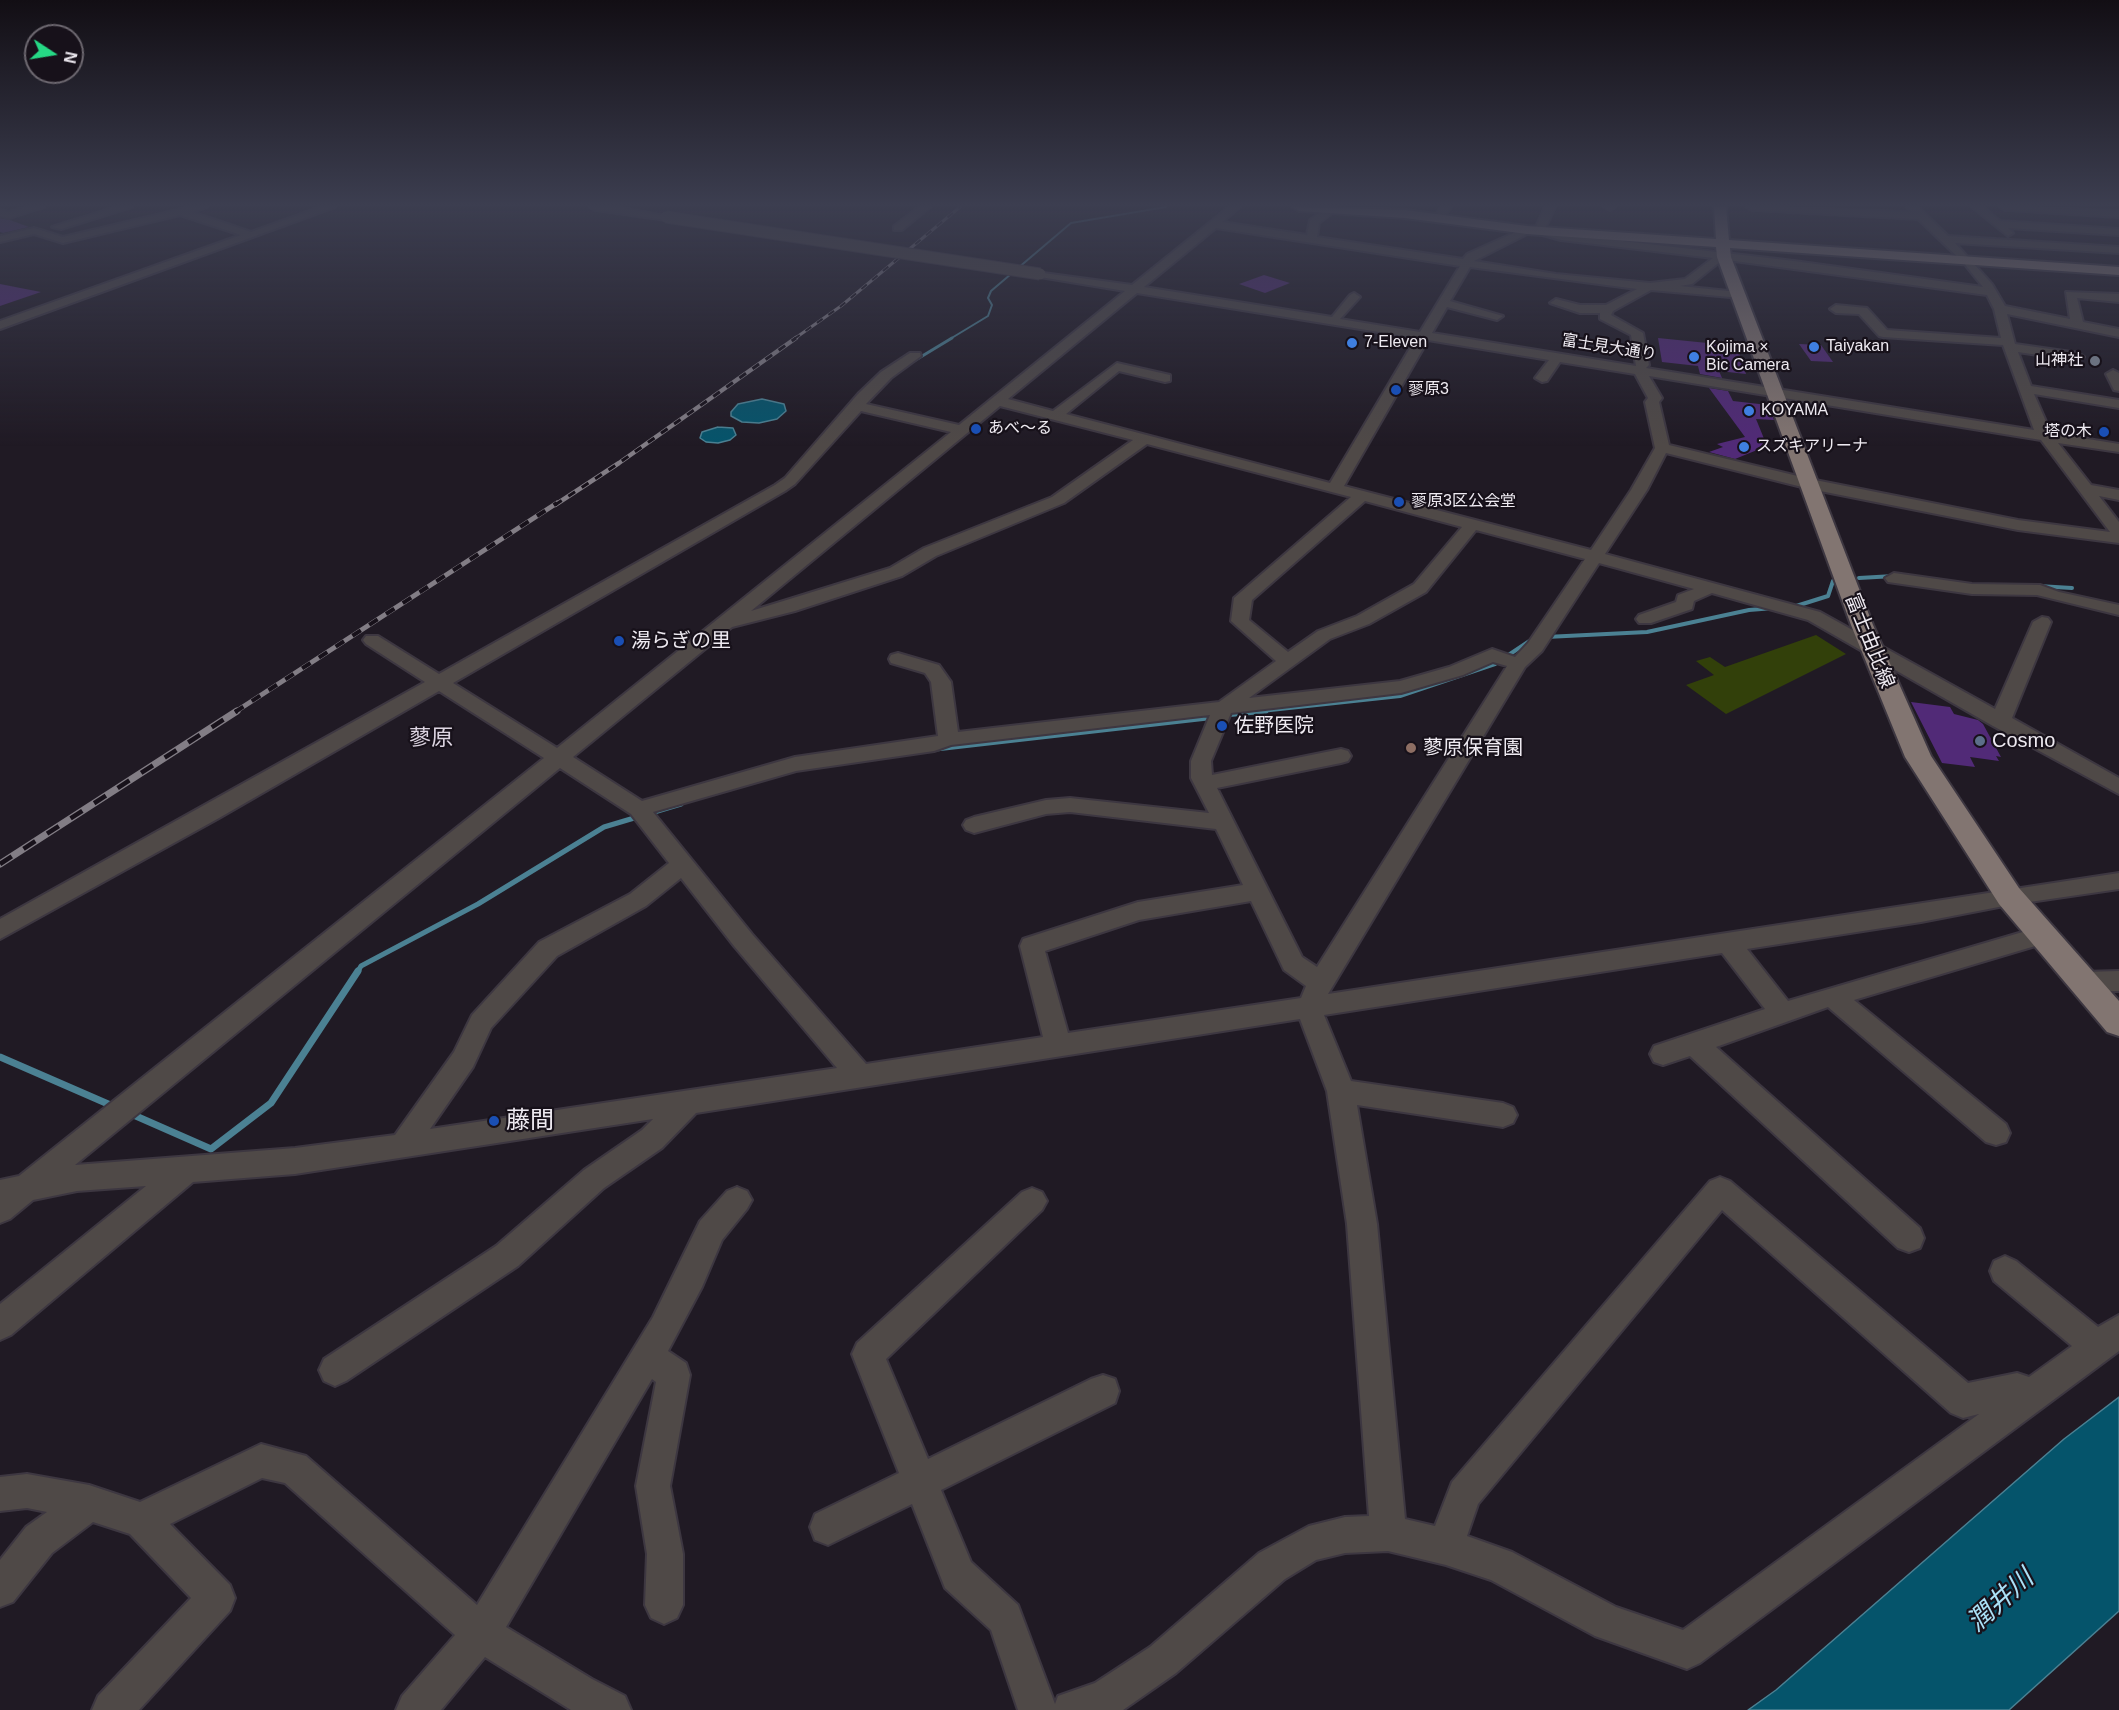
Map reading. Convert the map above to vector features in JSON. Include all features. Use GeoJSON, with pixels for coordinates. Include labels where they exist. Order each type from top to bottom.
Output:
{"type":"FeatureCollection","features":[{"type":"Feature","properties":{"kind":"main road","name":"富士由比線"},"geometry":{"type":"LineString","coordinates":[[1735,287],[1871,648],[1918,757],[2009,896],[2119,1023]]}},
{"type":"Feature","properties":{"kind":"street"},"geometry":{"type":"LineString","coordinates":[[0,325],[107,287]]}},
{"type":"Feature","properties":{"kind":"street"},"geometry":{"type":"LineString","coordinates":[[0,1209],[999,401],[1135,287]]}},
{"type":"Feature","properties":{"kind":"street","name":"富士見大通り"},"geometry":{"type":"LineString","coordinates":[[1141,287],[1337,316],[1558,356],[1641,367]]}},
{"type":"Feature","properties":{"kind":"street","name":"富士見大通り"},"geometry":{"type":"LineString","coordinates":[[1141,287],[2042,431],[2119,440]]}},
{"type":"Feature","properties":{"kind":"street"},"geometry":{"type":"LineString","coordinates":[[1335,488],[1453,287]]}},
{"type":"Feature","properties":{"kind":"street"},"geometry":{"type":"LineString","coordinates":[[1556,303],[1580,309],[1608,309],[1649,287],[1738,296]]}},
{"type":"Feature","properties":{"kind":"street"},"geometry":{"type":"LineString","coordinates":[[1955,287],[1991,292]]}},
{"type":"Feature","properties":{"kind":"street"},"geometry":{"type":"LineString","coordinates":[[1987,287],[2000,309],[2009,344],[2042,431],[2119,533]]}},
{"type":"Feature","properties":{"kind":"street"},"geometry":{"type":"LineString","coordinates":[[2078,324],[2070,294],[2119,298]]}},
{"type":"Feature","properties":{"kind":"street"},"geometry":{"type":"LineString","coordinates":[[1337,316],[1354,297]]}},
{"type":"Feature","properties":{"kind":"street"},"geometry":{"type":"LineString","coordinates":[[1443,303],[1497,316]]}},
{"type":"Feature","properties":{"kind":"street"},"geometry":{"type":"LineString","coordinates":[[1315,995],[1518,664],[1540,639],[1639,489],[1662,448],[1652,402],[1655,398],[1641,367],[1637,333],[1604,316],[1608,309]]}},
{"type":"Feature","properties":{"kind":"street"},"geometry":{"type":"LineString","coordinates":[[1836,309],[1863,311],[1883,333],[2009,344],[2078,357]]}},
{"type":"Feature","properties":{"kind":"street"},"geometry":{"type":"LineString","coordinates":[[2000,309],[2119,333]]}},
{"type":"Feature","properties":{"kind":"street"},"geometry":{"type":"LineString","coordinates":[[0,930],[780,488],[790,481],[863,397],[886,375],[915,356]]}},
{"type":"Feature","properties":{"kind":"street"},"geometry":{"type":"LineString","coordinates":[[1542,378],[1558,356]]}},
{"type":"Feature","properties":{"kind":"street"},"geometry":{"type":"LineString","coordinates":[[1056,415],[1117,367],[1165,378]]}},
{"type":"Feature","properties":{"kind":"street"},"geometry":{"type":"LineString","coordinates":[[2119,375],[2113,374],[2119,387]]}},
{"type":"Feature","properties":{"kind":"street"},"geometry":{"type":"LineString","coordinates":[[2027,389],[2119,404]]}},
{"type":"Feature","properties":{"kind":"street"},"geometry":{"type":"LineString","coordinates":[[999,401],[1797,610],[1847,633],[2000,722],[2119,787]]}},
{"type":"Feature","properties":{"kind":"street"},"geometry":{"type":"LineString","coordinates":[[858,405],[962,430]]}},
{"type":"Feature","properties":{"kind":"street","name":"富士見大通り"},"geometry":{"type":"LineString","coordinates":[[2042,431],[2119,448]]}},
{"type":"Feature","properties":{"kind":"street"},"geometry":{"type":"LineString","coordinates":[[726,622],[789,607],[897,572],[930,552],[1058,500],[1144,439]]}},
{"type":"Feature","properties":{"kind":"street"},"geometry":{"type":"LineString","coordinates":[[1662,448],[1810,484],[2018,525],[2119,538]]}},
{"type":"Feature","properties":{"kind":"street"},"geometry":{"type":"LineString","coordinates":[[2086,489],[2119,495]]}},
{"type":"Feature","properties":{"kind":"street"},"geometry":{"type":"LineString","coordinates":[[1288,661],[1240,621],[1243,598],[1362,496]]}},
{"type":"Feature","properties":{"kind":"street"},"geometry":{"type":"LineString","coordinates":[[1388,1533],[1362,1224],[1341,1091],[1315,995],[1293,963],[1205,783],[1201,761],[1222,708],[1324,635],[1364,620],[1420,588],[1473,524]]}},
{"type":"Feature","properties":{"kind":"street"},"geometry":{"type":"LineString","coordinates":[[1894,578],[1972,589],[2040,590],[2054,596],[2119,610]]}},
{"type":"Feature","properties":{"kind":"street"},"geometry":{"type":"LineString","coordinates":[[1645,619],[1686,605],[1684,599],[1710,588]]}},
{"type":"Feature","properties":{"kind":"street"},"geometry":{"type":"LineString","coordinates":[[2000,722],[2042,622]]}},
{"type":"Feature","properties":{"kind":"street"},"geometry":{"type":"LineString","coordinates":[[372,640],[642,813],[682,865],[860,1076]]}},
{"type":"Feature","properties":{"kind":"street"},"geometry":{"type":"LineString","coordinates":[[642,813],[795,764],[934,744],[949,739],[1401,687],[1456,671],[1492,655],[1518,664]]}},
{"type":"Feature","properties":{"kind":"street"},"geometry":{"type":"LineString","coordinates":[[898,658],[932,669],[941,682],[949,739]]}},
{"type":"Feature","properties":{"kind":"street"},"geometry":{"type":"LineString","coordinates":[[1205,783],[1341,756]]}},
{"type":"Feature","properties":{"kind":"street"},"geometry":{"type":"LineString","coordinates":[[974,825],[1047,807],[1070,805],[1226,823]]}},
{"type":"Feature","properties":{"kind":"street"},"geometry":{"type":"LineString","coordinates":[[403,1146],[464,1059],[481,1022],[548,949],[638,900],[682,865]]}},
{"type":"Feature","properties":{"kind":"street"},"geometry":{"type":"LineString","coordinates":[[0,1193],[77,1178],[184,1172],[295,1161],[403,1146],[1058,1046],[1315,995],[1728,943],[1921,913],[2009,896],[2119,881]]}},
{"type":"Feature","properties":{"kind":"street"},"geometry":{"type":"LineString","coordinates":[[1058,1046],[1032,946],[1138,911],[1259,891]]}},
{"type":"Feature","properties":{"kind":"street"},"geometry":{"type":"LineString","coordinates":[[1663,1054],[1832,996],[2043,935]]}},
{"type":"Feature","properties":{"kind":"street"},"geometry":{"type":"LineString","coordinates":[[1728,943],[1783,1013]]}},
{"type":"Feature","properties":{"kind":"street"},"geometry":{"type":"LineString","coordinates":[[2083,982],[2119,981]]}},
{"type":"Feature","properties":{"kind":"street"},"geometry":{"type":"LineString","coordinates":[[1832,996],[1996,1133]]}},
{"type":"Feature","properties":{"kind":"street"},"geometry":{"type":"LineString","coordinates":[[1695,1044],[1908,1238]]}},
{"type":"Feature","properties":{"kind":"street"},"geometry":{"type":"LineString","coordinates":[[1341,1091],[1503,1115]]}},
{"type":"Feature","properties":{"kind":"street"},"geometry":{"type":"LineString","coordinates":[[335,1370],[507,1256],[594,1179],[652,1139],[688,1103]]}},
{"type":"Feature","properties":{"kind":"street"},"geometry":{"type":"LineString","coordinates":[[0,1324],[184,1172]]}},
{"type":"Feature","properties":{"kind":"street"},"geometry":{"type":"LineString","coordinates":[[1446,1547],[1464,1494],[1720,1190],[1963,1401],[2018,1389],[2031,1396]]}},
{"type":"Feature","properties":{"kind":"street"},"geometry":{"type":"LineString","coordinates":[[416,1710],[481,1633],[691,1277],[711,1230],[737,1200]]}},
{"type":"Feature","properties":{"kind":"street"},"geometry":{"type":"LineString","coordinates":[[1032,1200],[868,1354],[958,1575],[1005,1618],[1038,1710]]}},
{"type":"Feature","properties":{"kind":"street"},"geometry":{"type":"LineString","coordinates":[[1072,1710],[1105,1699],[1163,1660],[1272,1566],[1310,1544],[1345,1535],[1388,1533],[1446,1547],[1499,1565],[1608,1623],[1688,1650],[2109,1339],[2005,1271]]}},
{"type":"Feature","properties":{"kind":"street"},"geometry":{"type":"LineString","coordinates":[[646,1355],[674,1375],[653,1486],[664,1554],[664,1605]]}},
{"type":"Feature","properties":{"kind":"street"},"geometry":{"type":"LineString","coordinates":[[828,1527],[1103,1391]]}},
{"type":"Feature","properties":{"kind":"street"},"geometry":{"type":"LineString","coordinates":[[141,1520],[261,1461],[294,1468],[481,1633],[578,1693],[611,1710]]}},
{"type":"Feature","properties":{"kind":"street"},"geometry":{"type":"LineString","coordinates":[[0,1494],[27,1491],[89,1503],[141,1520],[217,1598],[112,1710]]}},
{"type":"Feature","properties":{"kind":"street"},"geometry":{"type":"LineString","coordinates":[[0,1589],[39,1540],[89,1503]]}},
{"type":"Feature","properties":{"kind":"green space"},"geometry":{"type":"Polygon","coordinates":[[[1816,635],[1846,654],[1726,714],[1686,685],[1714,675],[1696,661],[1710,657],[1725,667],[1816,635]]]}},
{"type":"Feature","properties":{"kind":"water"},"geometry":{"type":"Polygon","coordinates":[[[762,399],[784,404],[786,411],[777,419],[759,423],[742,422],[731,416],[731,412],[738,404],[762,399]]]}},
{"type":"Feature","properties":{"kind":"water"},"geometry":{"type":"Polygon","coordinates":[[[718,427],[733,428],[736,435],[730,440],[718,443],[706,442],[700,438],[702,432],[718,427]]]}},
{"type":"Feature","properties":{"kind":"water","name":"潤井川"},"geometry":{"type":"Polygon","coordinates":[[[2119,1397],[2119,1611],[2009,1710],[1748,1710],[1776,1690],[2064,1439],[2119,1397]]]}},
{"type":"Feature","properties":{"kind":"building"},"geometry":{"type":"Polygon","coordinates":[[[0,287],[14,287],[41,292],[0,306],[0,287]]]}},
{"type":"Feature","properties":{"kind":"building"},"geometry":{"type":"Polygon","coordinates":[[[1247,287],[1280,287],[1265,293],[1247,287]]]}},
{"type":"Feature","properties":{"kind":"building","name":"Kojima × Bic Camera"},"geometry":{"type":"Polygon","coordinates":[[[1658,338],[1737,346],[1746,374],[1719,371],[1722,378],[1700,374],[1698,366],[1662,362],[1658,338]]]}},
{"type":"Feature","properties":{"kind":"building","name":"Taiyakan"},"geometry":{"type":"Polygon","coordinates":[[[1799,344],[1821,345],[1833,362],[1811,361],[1799,344]]]}},
{"type":"Feature","properties":{"kind":"building"},"geometry":{"type":"Polygon","coordinates":[[[1709,388],[1728,391],[1733,401],[1768,405],[1774,420],[1756,419],[1767,446],[1735,459],[1709,452],[1723,447],[1717,444],[1745,437],[1709,388]]]}},
{"type":"Feature","properties":{"kind":"building","name":"Cosmo"},"geometry":{"type":"Polygon","coordinates":[[[1911,702],[1950,707],[1954,714],[1978,720],[1983,724],[2001,757],[1996,756],[1999,761],[1970,757],[1975,767],[1942,763],[1911,702]]]}},
{"type":"Feature","properties":{"kind":"waterway"},"geometry":{"type":"LineString","coordinates":[[950,339],[988,316],[992,305],[988,298],[996,287]]}},
{"type":"Feature","properties":{"kind":"waterway"},"geometry":{"type":"LineString","coordinates":[[909,364],[952,338]]}},
{"type":"Feature","properties":{"kind":"waterway"},"geometry":{"type":"LineString","coordinates":[[1859,578],[1894,576]]}},
{"type":"Feature","properties":{"kind":"waterway"},"geometry":{"type":"LineString","coordinates":[[1793,607],[1828,596],[1833,581]]}},
{"type":"Feature","properties":{"kind":"waterway"},"geometry":{"type":"LineString","coordinates":[[2038,586],[2072,588]]}},
{"type":"Feature","properties":{"kind":"waterway"},"geometry":{"type":"LineString","coordinates":[[1546,637],[1647,632],[1749,610],[1774,608]]}},
{"type":"Feature","properties":{"kind":"waterway"},"geometry":{"type":"LineString","coordinates":[[1252,712],[1400,696],[1495,664],[1534,638]]}},
{"type":"Feature","properties":{"kind":"waterway"},"geometry":{"type":"LineString","coordinates":[[1225,715],[1266,711]]}},
{"type":"Feature","properties":{"kind":"waterway"},"geometry":{"type":"LineString","coordinates":[[936,749],[1216,717]]}},
{"type":"Feature","properties":{"kind":"waterway"},"geometry":{"type":"LineString","coordinates":[[357,973],[361,966],[478,904],[604,827],[681,804]]}},
{"type":"Feature","properties":{"kind":"waterway"},"geometry":{"type":"LineString","coordinates":[[129,1113],[211,1149],[271,1103],[358,971]]}},
{"type":"Feature","properties":{"kind":"waterway"},"geometry":{"type":"LineString","coordinates":[[0,1057],[115,1107]]}},
{"type":"Feature","properties":{"kind":"railway"},"geometry":{"type":"LineString","coordinates":[[794,339],[864,287]]}},
{"type":"Feature","properties":{"kind":"railway"},"geometry":{"type":"LineString","coordinates":[[555,505],[619,463],[796,338]]}},
{"type":"Feature","properties":{"kind":"railway"},"geometry":{"type":"LineString","coordinates":[[235,712],[557,503]]}},
{"type":"Feature","properties":{"kind":"railway"},"geometry":{"type":"LineString","coordinates":[[0,864],[237,711]]}},
{"type":"Feature","properties":{"kind":"place","name":"7-Eleven"},"geometry":{"type":"Point","coordinates":[1352,343]}},
{"type":"Feature","properties":{"kind":"place","name":"Taiyakan"},"geometry":{"type":"Point","coordinates":[1814,347]}},
{"type":"Feature","properties":{"kind":"place","name":"Kojima × Bic Camera"},"geometry":{"type":"Point","coordinates":[1694,357]}},
{"type":"Feature","properties":{"kind":"place","name":"山神社"},"geometry":{"type":"Point","coordinates":[2095,361]}},
{"type":"Feature","properties":{"kind":"place","name":"蓼原3"},"geometry":{"type":"Point","coordinates":[1396,390]}},
{"type":"Feature","properties":{"kind":"place","name":"KOYAMA"},"geometry":{"type":"Point","coordinates":[1749,411]}},
{"type":"Feature","properties":{"kind":"place","name":"あべ〜る"},"geometry":{"type":"Point","coordinates":[976,429]}},
{"type":"Feature","properties":{"kind":"place","name":"塔の木"},"geometry":{"type":"Point","coordinates":[2104,432]}},
{"type":"Feature","properties":{"kind":"place","name":"スズキアリーナ"},"geometry":{"type":"Point","coordinates":[1744,447]}},
{"type":"Feature","properties":{"kind":"place","name":"蓼原3区公会堂"},"geometry":{"type":"Point","coordinates":[1399,502]}},
{"type":"Feature","properties":{"kind":"place","name":"湯らぎの里"},"geometry":{"type":"Point","coordinates":[619,641]}},
{"type":"Feature","properties":{"kind":"place","name":"佐野医院"},"geometry":{"type":"Point","coordinates":[1222,726]}},
{"type":"Feature","properties":{"kind":"place","name":"Cosmo"},"geometry":{"type":"Point","coordinates":[1980,741]}},
{"type":"Feature","properties":{"kind":"place","name":"蓼原保育園"},"geometry":{"type":"Point","coordinates":[1411,748]}},
{"type":"Feature","properties":{"kind":"place","name":"藤間"},"geometry":{"type":"Point","coordinates":[494,1121]}},
{"type":"Feature","properties":{"kind":"district","name":"蓼原"},"geometry":{"type":"Point","coordinates":[431,739]}}]}
